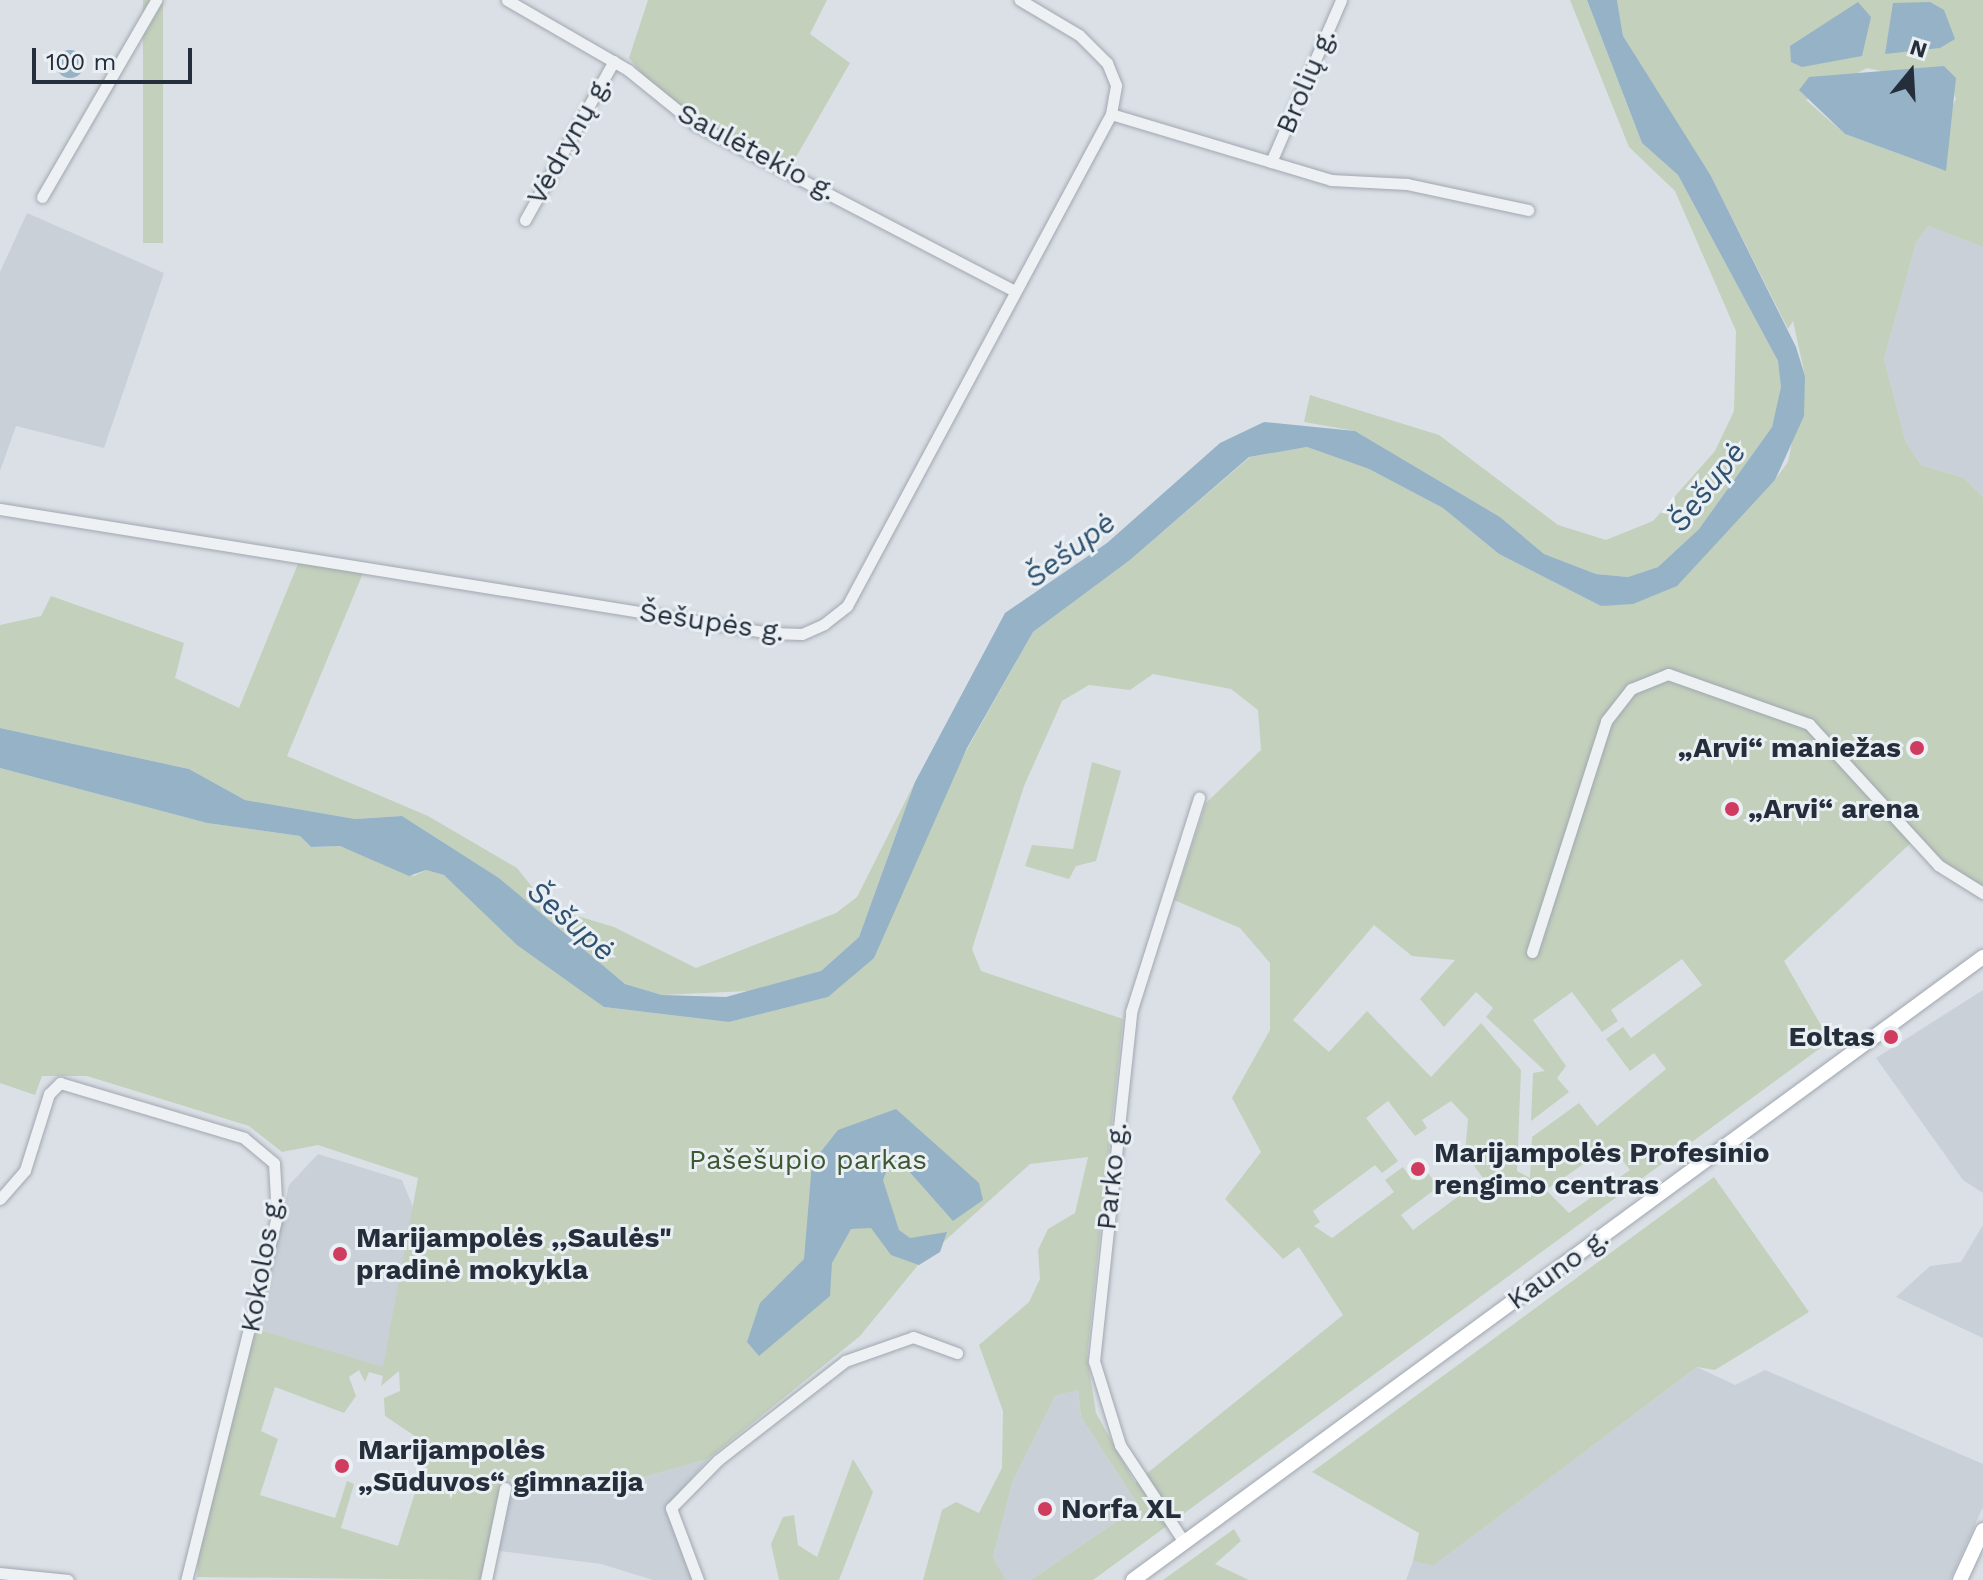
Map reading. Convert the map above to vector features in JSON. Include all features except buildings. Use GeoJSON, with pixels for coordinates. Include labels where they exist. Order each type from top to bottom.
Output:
{"type":"FeatureCollection","features":[{"type":"Feature","properties":{"kind":"main road","name":"Kauno g."},"geometry":{"type":"LineString","coordinates":[[1133,1580],[1983,957]]}},
{"type":"Feature","properties":{"kind":"main road"},"geometry":{"type":"LineString","coordinates":[[1960,1580],[1983,1530]]}},
{"type":"Feature","properties":{"kind":"street"},"geometry":{"type":"LineString","coordinates":[[42,197],[156,0]]}},
{"type":"Feature","properties":{"kind":"street","name":"Saulėtekio g."},"geometry":{"type":"LineString","coordinates":[[507,0],[614,61],[696,125],[1015,291]]}},
{"type":"Feature","properties":{"kind":"street","name":"Šešupės g."},"geometry":{"type":"LineString","coordinates":[[0,509],[802,634],[847,606],[1111,114],[1116,85],[1107,63],[1079,35],[1020,0]]}},
{"type":"Feature","properties":{"kind":"street","name":"Brolių g."},"geometry":{"type":"LineString","coordinates":[[1271,162],[1341,0]]}},
{"type":"Feature","properties":{"kind":"street","name":"Vėdrynų g."},"geometry":{"type":"LineString","coordinates":[[525,220],[614,61]]}},
{"type":"Feature","properties":{"kind":"street"},"geometry":{"type":"LineString","coordinates":[[1111,114],[1331,180],[1407,184],[1528,210]]}},
{"type":"Feature","properties":{"kind":"street"},"geometry":{"type":"LineString","coordinates":[[1532,952],[1606,721],[1631,689],[1668,674],[1809,724],[1938,865],[1983,893]]}},
{"type":"Feature","properties":{"kind":"street","name":"Parko g."},"geometry":{"type":"LineString","coordinates":[[1184,1542],[1120,1445],[1094,1361],[1131,1012],[1199,797]]}},
{"type":"Feature","properties":{"kind":"street","name":"Kokolos g."},"geometry":{"type":"LineString","coordinates":[[0,1199],[25,1170],[49,1094],[60,1083],[244,1138],[274,1163],[277,1216],[186,1580]]}},
{"type":"Feature","properties":{"kind":"street"},"geometry":{"type":"LineString","coordinates":[[698,1580],[671,1508],[718,1460],[845,1361],[913,1337],[957,1353]]}},
{"type":"Feature","properties":{"kind":"street"},"geometry":{"type":"LineString","coordinates":[[486,1580],[505,1488]]}},
{"type":"Feature","properties":{"kind":"street"},"geometry":{"type":"LineString","coordinates":[[0,1573],[68,1580]]}},
{"type":"Feature","properties":{"kind":"shaded area"},"geometry":{"type":"Polygon","coordinates":[[[27,213],[164,273],[104,448],[16,426],[0,471],[0,272],[27,213]]]}},
{"type":"Feature","properties":{"kind":"shaded area"},"geometry":{"type":"Polygon","coordinates":[[[1928,226],[1983,247],[1983,497],[1964,478],[1921,465],[1906,443],[1884,359],[1916,243],[1928,226]]]}},
{"type":"Feature","properties":{"kind":"shaded area"},"geometry":{"type":"Polygon","coordinates":[[[1983,990],[1983,1193],[1963,1180],[1876,1058],[1983,990]]]}},
{"type":"Feature","properties":{"kind":"shaded area","name":"Marijampolės ,,Saulės\" pradinė mokykla"},"geometry":{"type":"Polygon","coordinates":[[[318,1154],[402,1180],[415,1212],[384,1368],[257,1329],[289,1185],[318,1154]]]}},
{"type":"Feature","properties":{"kind":"shaded area"},"geometry":{"type":"Polygon","coordinates":[[[1983,1225],[1983,1338],[1896,1297],[1930,1266],[1961,1262],[1983,1225]]]}},
{"type":"Feature","properties":{"kind":"shaded area"},"geometry":{"type":"Polygon","coordinates":[[[1697,1367],[1735,1385],[1765,1370],[1983,1464],[1983,1507],[1950,1580],[1406,1580],[1413,1561],[1433,1566],[1697,1367]]]}},
{"type":"Feature","properties":{"kind":"shaded area"},"geometry":{"type":"Polygon","coordinates":[[[1078,1390],[1081,1417],[1139,1506],[1031,1580],[1006,1580],[993,1557],[1013,1480],[1055,1396],[1078,1390]]]}},
{"type":"Feature","properties":{"kind":"shaded area"},"geometry":{"type":"Polygon","coordinates":[[[708,1459],[673,1500],[698,1580],[653,1580],[601,1564],[492,1550],[507,1479],[619,1484],[708,1459]]]}},
{"type":"Feature","properties":{"kind":"green space"},"geometry":{"type":"Polygon","coordinates":[[[143,0],[163,0],[163,243],[143,243],[143,0]]]}},
{"type":"Feature","properties":{"kind":"green space"},"geometry":{"type":"Polygon","coordinates":[[[648,0],[827,0],[810,34],[850,63],[788,171],[676,115],[629,58],[648,0]]]}},
{"type":"Feature","properties":{"kind":"green space"},"geometry":{"type":"Polygon","coordinates":[[[1570,0],[1587,0],[1642,143],[1678,175],[1778,361],[1782,387],[1772,427],[1699,529],[1658,567],[1628,577],[1596,574],[1544,554],[1500,517],[1355,431],[1304,422],[1310,395],[1439,435],[1558,525],[1606,540],[1653,521],[1715,451],[1734,411],[1736,331],[1675,191],[1629,147],[1570,0]]]}},
{"type":"Feature","properties":{"kind":"green space","name":"Pašešupio parkas"},"geometry":{"type":"Polygon","coordinates":[[[1617,0],[1983,0],[1983,247],[1928,226],[1916,243],[1884,359],[1906,443],[1921,465],[1964,478],[1983,497],[1983,893],[1914,840],[1784,961],[1830,1041],[1093,1580],[1031,1580],[1139,1506],[1081,1417],[1078,1390],[1055,1396],[1013,1480],[993,1557],[1006,1580],[923,1580],[942,1510],[956,1502],[979,1513],[1002,1468],[1003,1411],[979,1345],[1029,1302],[1040,1279],[1038,1250],[1048,1229],[1075,1213],[1088,1157],[1030,1164],[918,1265],[860,1336],[708,1459],[619,1484],[507,1479],[480,1580],[197,1577],[203,1493],[261,1290],[257,1329],[383,1367],[418,1178],[318,1145],[282,1152],[249,1126],[87,1076],[42,1076],[35,1095],[0,1083],[0,768],[207,823],[300,836],[311,847],[340,846],[414,876],[426,870],[444,875],[604,1007],[729,1022],[828,997],[1033,632],[1130,560],[1250,457],[1307,447],[1369,469],[1443,508],[1499,554],[1601,606],[1676,586],[1775,480],[1788,462],[1805,376],[1793,321],[1788,329],[1711,176],[1646,80],[1623,36],[1617,0]],[[1944,66],[1895,74],[1867,68],[1806,100],[1845,134],[1946,171],[1947,116],[1956,99],[1944,66]],[[1153,674],[1130,690],[1089,685],[1062,701],[1024,786],[972,949],[981,971],[1123,1019],[1087,1356],[1096,1413],[1135,1483],[1343,1315],[1299,1247],[1283,1259],[1225,1199],[1261,1152],[1232,1098],[1270,1030],[1270,963],[1240,928],[1174,900],[1206,803],[1261,750],[1258,710],[1231,689],[1153,674]],[[1374,925],[1293,1020],[1329,1052],[1367,1011],[1431,1077],[1481,1023],[1521,1070],[1517,1171],[1530,1178],[1532,1137],[1579,1103],[1597,1126],[1666,1069],[1654,1053],[1630,1071],[1606,1039],[1623,1027],[1631,1038],[1702,985],[1682,959],[1611,1010],[1618,1021],[1602,1032],[1572,992],[1533,1020],[1566,1066],[1557,1078],[1569,1092],[1531,1121],[1533,1073],[1545,1071],[1486,1017],[1493,1008],[1476,992],[1444,1027],[1420,999],[1455,960],[1412,956],[1374,925]],[[1388,1101],[1366,1118],[1398,1161],[1382,1173],[1375,1165],[1313,1211],[1320,1222],[1314,1226],[1332,1238],[1394,1192],[1385,1180],[1403,1167],[1412,1180],[1426,1170],[1438,1187],[1401,1215],[1413,1230],[1483,1178],[1465,1153],[1468,1119],[1451,1101],[1422,1120],[1427,1128],[1415,1136],[1388,1101]],[[1611,1145],[1546,1190],[1569,1213],[1630,1170],[1611,1145]],[[359,1370],[349,1377],[356,1396],[344,1413],[275,1387],[261,1431],[278,1439],[260,1495],[335,1518],[347,1481],[354,1484],[341,1528],[398,1546],[430,1446],[385,1416],[384,1398],[400,1391],[399,1371],[381,1386],[383,1376],[369,1372],[365,1382],[359,1370]]]}},
{"type":"Feature","properties":{"kind":"green space"},"geometry":{"type":"Polygon","coordinates":[[[302,554],[366,566],[287,756],[428,816],[517,868],[548,907],[614,927],[696,968],[836,913],[857,897],[915,782],[859,937],[821,971],[768,990],[662,995],[625,984],[499,878],[402,816],[355,819],[245,800],[189,769],[0,728],[0,625],[41,616],[51,596],[184,643],[175,678],[239,708],[302,554]]]}},
{"type":"Feature","properties":{"kind":"green space"},"geometry":{"type":"Polygon","coordinates":[[[1092,762],[1121,771],[1096,861],[1076,866],[1069,879],[1025,866],[1032,845],[1073,849],[1092,762]]]}},
{"type":"Feature","properties":{"kind":"green space"},"geometry":{"type":"Polygon","coordinates":[[[1714,1177],[1809,1312],[1715,1370],[1697,1367],[1433,1566],[1413,1561],[1419,1533],[1312,1472],[1714,1177]]]}},
{"type":"Feature","properties":{"kind":"green space"},"geometry":{"type":"Polygon","coordinates":[[[853,1459],[873,1492],[839,1580],[779,1580],[771,1544],[783,1517],[794,1515],[798,1545],[817,1557],[853,1459]]]}},
{"type":"Feature","properties":{"kind":"green space"},"geometry":{"type":"Polygon","coordinates":[[[1234,1529],[1241,1541],[1215,1564],[1249,1580],[1163,1580],[1234,1529]]]}},
{"type":"Feature","properties":{"kind":"water"},"geometry":{"type":"Polygon","coordinates":[[[1587,0],[1617,0],[1623,36],[1711,176],[1796,347],[1805,376],[1804,416],[1775,480],[1677,586],[1633,604],[1601,606],[1499,554],[1443,508],[1369,469],[1307,447],[1249,457],[1130,560],[1033,632],[967,748],[874,958],[828,997],[729,1022],[604,1007],[517,945],[444,875],[426,870],[409,876],[340,846],[311,847],[300,836],[207,823],[0,768],[0,728],[189,769],[245,800],[355,819],[402,816],[499,878],[625,984],[662,995],[726,997],[821,971],[859,937],[915,782],[1005,613],[1107,543],[1220,443],[1264,422],[1355,431],[1500,517],[1544,554],[1596,574],[1628,577],[1658,567],[1699,529],[1772,427],[1781,387],[1778,361],[1678,175],[1642,143],[1587,0]]]}},
{"type":"Feature","properties":{"kind":"water"},"geometry":{"type":"Polygon","coordinates":[[[1858,2],[1871,17],[1862,56],[1802,67],[1791,62],[1790,46],[1858,2]]]}},
{"type":"Feature","properties":{"kind":"water"},"geometry":{"type":"Polygon","coordinates":[[[1930,2],[1944,10],[1955,39],[1940,48],[1885,54],[1893,3],[1930,2]]]}},
{"type":"Feature","properties":{"kind":"water"},"geometry":{"type":"Polygon","coordinates":[[[70,50],[80,54],[84,64],[80,74],[70,78],[60,74],[56,64],[60,54],[70,50]]]}},
{"type":"Feature","properties":{"kind":"water"},"geometry":{"type":"Polygon","coordinates":[[[1944,66],[1956,78],[1946,171],[1845,134],[1799,90],[1809,77],[1944,66]]]}},
{"type":"Feature","properties":{"kind":"water"},"geometry":{"type":"Polygon","coordinates":[[[896,1109],[979,1183],[983,1200],[953,1221],[907,1169],[888,1167],[883,1180],[899,1230],[910,1238],[947,1232],[940,1252],[919,1265],[891,1255],[871,1228],[851,1229],[832,1263],[830,1296],[759,1356],[747,1342],[760,1303],[804,1259],[812,1163],[838,1130],[896,1109]]]}},
{"type":"Feature","properties":{"kind":"place","name":"„Arvi“ maniežas"},"geometry":{"type":"Point","coordinates":[1917,748]}},
{"type":"Feature","properties":{"kind":"place","name":"„Arvi“ arena"},"geometry":{"type":"Point","coordinates":[1732,809]}},
{"type":"Feature","properties":{"kind":"place","name":"Eoltas"},"geometry":{"type":"Point","coordinates":[1891,1037]}},
{"type":"Feature","properties":{"kind":"place","name":"Marijampolės Profesinio rengimo centras"},"geometry":{"type":"Point","coordinates":[1418,1169]}},
{"type":"Feature","properties":{"kind":"place","name":"Marijampolės ,,Saulės\" pradinė mokykla"},"geometry":{"type":"Point","coordinates":[340,1254]}},
{"type":"Feature","properties":{"kind":"place","name":"Marijampolės „Sūduvos“ gimnazija"},"geometry":{"type":"Point","coordinates":[342,1466]}},
{"type":"Feature","properties":{"kind":"place","name":"Norfa XL"},"geometry":{"type":"Point","coordinates":[1045,1509]}},
{"type":"Feature","properties":{"kind":"water label","name":"Šešupė"},"geometry":{"type":"Point","coordinates":[1707,487]}},
{"type":"Feature","properties":{"kind":"water label","name":"Šešupė"},"geometry":{"type":"Point","coordinates":[1070,550]}},
{"type":"Feature","properties":{"kind":"water label","name":"Šešupė"},"geometry":{"type":"Point","coordinates":[571,921]}}]}
